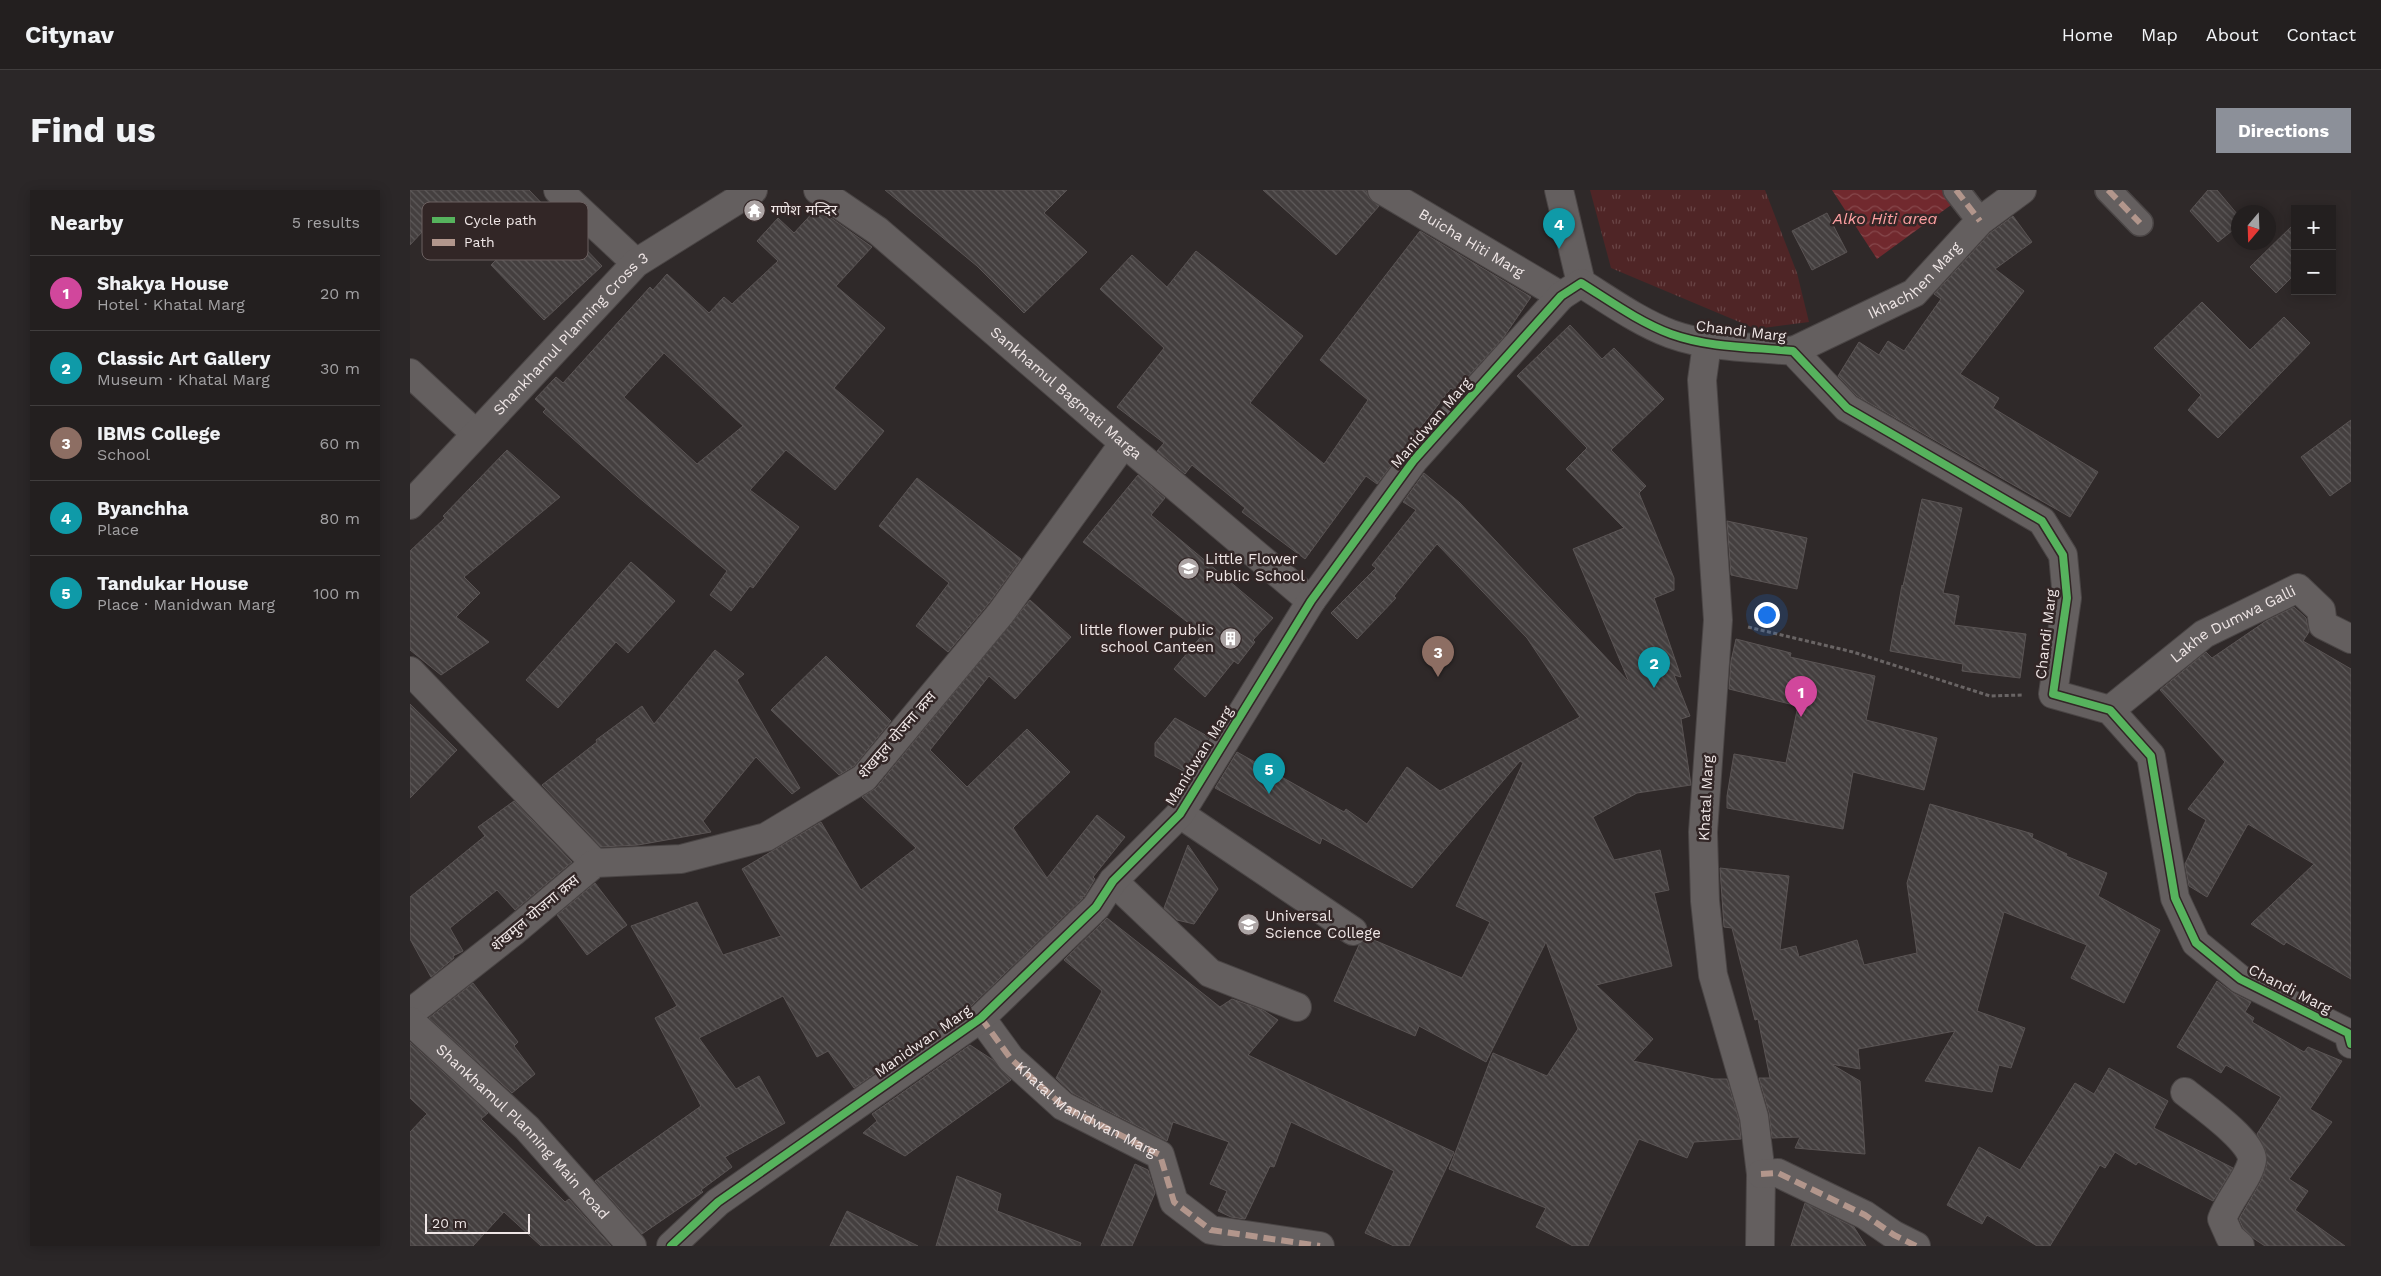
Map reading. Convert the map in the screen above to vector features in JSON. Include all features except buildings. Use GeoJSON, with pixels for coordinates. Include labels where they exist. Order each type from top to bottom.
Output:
{"type":"FeatureCollection","features":[{"type":"Feature","properties":{"kind":"street"},"geometry":{"type":"LineString","coordinates":[[558,190],[571,202]]}},
{"type":"Feature","properties":{"kind":"street","name":"Shankhamul Planning Cross 3"},"geometry":{"type":"LineString","coordinates":[[410,504],[636,263],[753,190]]}},
{"type":"Feature","properties":{"kind":"street","name":"Sankhamul Bagmati Marga"},"geometry":{"type":"LineString","coordinates":[[818,190],[878,231],[1311,601]]}},
{"type":"Feature","properties":{"kind":"street","name":"Buicha Hiti Marg"},"geometry":{"type":"LineString","coordinates":[[1382,190],[1571,289]]}},
{"type":"Feature","properties":{"kind":"street"},"geometry":{"type":"LineString","coordinates":[[1559,190],[1571,289]]}},
{"type":"Feature","properties":{"kind":"street"},"geometry":{"type":"LineString","coordinates":[[1956,190],[1980,221]]}},
{"type":"Feature","properties":{"kind":"street","name":"Ikhachhen Marg"},"geometry":{"type":"LineString","coordinates":[[1793,351],[1914,293],[1980,221],[2022,190]]}},
{"type":"Feature","properties":{"kind":"street"},"geometry":{"type":"LineString","coordinates":[[2108,190],[2140,224]]}},
{"type":"Feature","properties":{"kind":"street"},"geometry":{"type":"LineString","coordinates":[[588,218],[636,263]]}},
{"type":"Feature","properties":{"kind":"street","name":"Chandi Marg"},"geometry":{"type":"LineString","coordinates":[[1571,289],[1623,309],[1671,334],[1707,344],[1793,351],[1847,408],[2042,521],[2063,554],[2067,598],[2053,694],[2110,710],[2151,756],[2175,898],[2196,943],[2240,979],[2348,1033],[2351,1044]]}},
{"type":"Feature","properties":{"kind":"street","name":"Manidwan Marg"},"geometry":{"type":"LineString","coordinates":[[671,1246],[718,1202],[981,1018],[1096,907],[1113,881],[1180,814],[1311,601],[1414,460],[1571,289]]}},
{"type":"Feature","properties":{"kind":"street","name":"Khatal Marg"},"geometry":{"type":"LineString","coordinates":[[1707,344],[1702,380],[1718,620],[1703,832],[1704,901],[1713,975],[1754,1117],[1761,1174],[1760,1246]]}},
{"type":"Feature","properties":{"kind":"street"},"geometry":{"type":"LineString","coordinates":[[410,373],[476,434]]}},
{"type":"Feature","properties":{"kind":"street","name":"शंखमुल योजना क्रस"},"geometry":{"type":"LineString","coordinates":[[410,1012],[513,932],[595,863],[681,859],[766,837],[864,778],[1001,613],[1124,443]]}},
{"type":"Feature","properties":{"kind":"street","name":"Lakhe Dumwa Galli"},"geometry":{"type":"LineString","coordinates":[[2110,710],[2204,634],[2298,588],[2321,610],[2323,625],[2351,639]]}},
{"type":"Feature","properties":{"kind":"street"},"geometry":{"type":"LineString","coordinates":[[410,671],[595,863]]}},
{"type":"Feature","properties":{"kind":"street"},"geometry":{"type":"LineString","coordinates":[[1180,814],[1353,931]]}},
{"type":"Feature","properties":{"kind":"street"},"geometry":{"type":"LineString","coordinates":[[1113,881],[1210,973],[1297,1007]]}},
{"type":"Feature","properties":{"kind":"street","name":"Khatal Manidwan Marg"},"geometry":{"type":"LineString","coordinates":[[981,1018],[1012,1059],[1063,1106],[1160,1155],[1174,1202],[1211,1230],[1320,1246]]}},
{"type":"Feature","properties":{"kind":"street","name":"Shankhamul Planning Main Road"},"geometry":{"type":"LineString","coordinates":[[410,1021],[527,1128],[632,1246]]}},
{"type":"Feature","properties":{"kind":"street"},"geometry":{"type":"LineString","coordinates":[[2185,1092],[2242,1140],[2251,1152],[2252,1161],[2248,1171],[2226,1207],[2222,1219],[2230,1237],[2240,1246]]}},
{"type":"Feature","properties":{"kind":"street"},"geometry":{"type":"LineString","coordinates":[[1761,1174],[1778,1174],[1865,1215],[1894,1235],[1916,1246]]}},
{"type":"Feature","properties":{"kind":"path"},"geometry":{"type":"LineString","coordinates":[[1718,620],[1853,652],[1990,696],[2053,694]]}},
{"type":"Feature","properties":{"kind":"green space"},"geometry":{"type":"Polygon","coordinates":[[[1590,190],[1765,190],[1797,273],[1809,322],[1756,329],[1611,268],[1590,190]]]}},
{"type":"Feature","properties":{"kind":"water","name":"Alko Hiti area"},"geometry":{"type":"Polygon","coordinates":[[[1832,190],[1956,190],[1962,197],[1877,259],[1832,190]]]}},
{"type":"Feature","properties":{"kind":"marked path"},"geometry":{"type":"LineString","coordinates":[[1956,190],[1980,221]]}},
{"type":"Feature","properties":{"kind":"marked path"},"geometry":{"type":"LineString","coordinates":[[2108,190],[2140,223]]}},
{"type":"Feature","properties":{"kind":"marked path"},"geometry":{"type":"LineString","coordinates":[[981,1018],[1011,1059],[1063,1106],[1160,1155],[1174,1202],[1211,1230],[1320,1246]]}},
{"type":"Feature","properties":{"kind":"marked path"},"geometry":{"type":"LineString","coordinates":[[1761,1174],[1778,1173],[1865,1215],[1894,1235],[1916,1246]]}},
{"type":"Feature","properties":{"kind":"cycle path"},"geometry":{"type":"LineString","coordinates":[[671,1246],[718,1202],[981,1018],[1096,907],[1113,881],[1180,814],[1311,601],[1414,460],[1561,296],[1581,283],[1636,317],[1659,329],[1686,339],[1747,348],[1793,351],[1847,408],[2042,521],[2063,555],[2067,598],[2053,694],[2110,710],[2151,756],[2175,898],[2196,943],[2240,979],[2348,1033],[2351,1044]]}},
{"type":"Feature","properties":{"kind":"place","name":"गणेश मन्दिर"},"geometry":{"type":"Point","coordinates":[755,210]}},
{"type":"Feature","properties":{"kind":"place","name":"Byanchha"},"geometry":{"type":"Point","coordinates":[1559,249]}},
{"type":"Feature","properties":{"kind":"place","name":"Little Flower Public School"},"geometry":{"type":"Point","coordinates":[1189,568]}},
{"type":"Feature","properties":{"kind":"place","name":"little flower public school Canteen"},"geometry":{"type":"Point","coordinates":[1230,639]}},
{"type":"Feature","properties":{"kind":"place","name":"IBMS College"},"geometry":{"type":"Point","coordinates":[1438,677]}},
{"type":"Feature","properties":{"kind":"place","name":"Classic Art Gallery"},"geometry":{"type":"Point","coordinates":[1654,688]}},
{"type":"Feature","properties":{"kind":"place","name":"Shakya House"},"geometry":{"type":"Point","coordinates":[1801,717]}},
{"type":"Feature","properties":{"kind":"place","name":"Tandukar House"},"geometry":{"type":"Point","coordinates":[1269,794]}},
{"type":"Feature","properties":{"kind":"place","name":"Universal Science College"},"geometry":{"type":"Point","coordinates":[1249,925]}}]}
